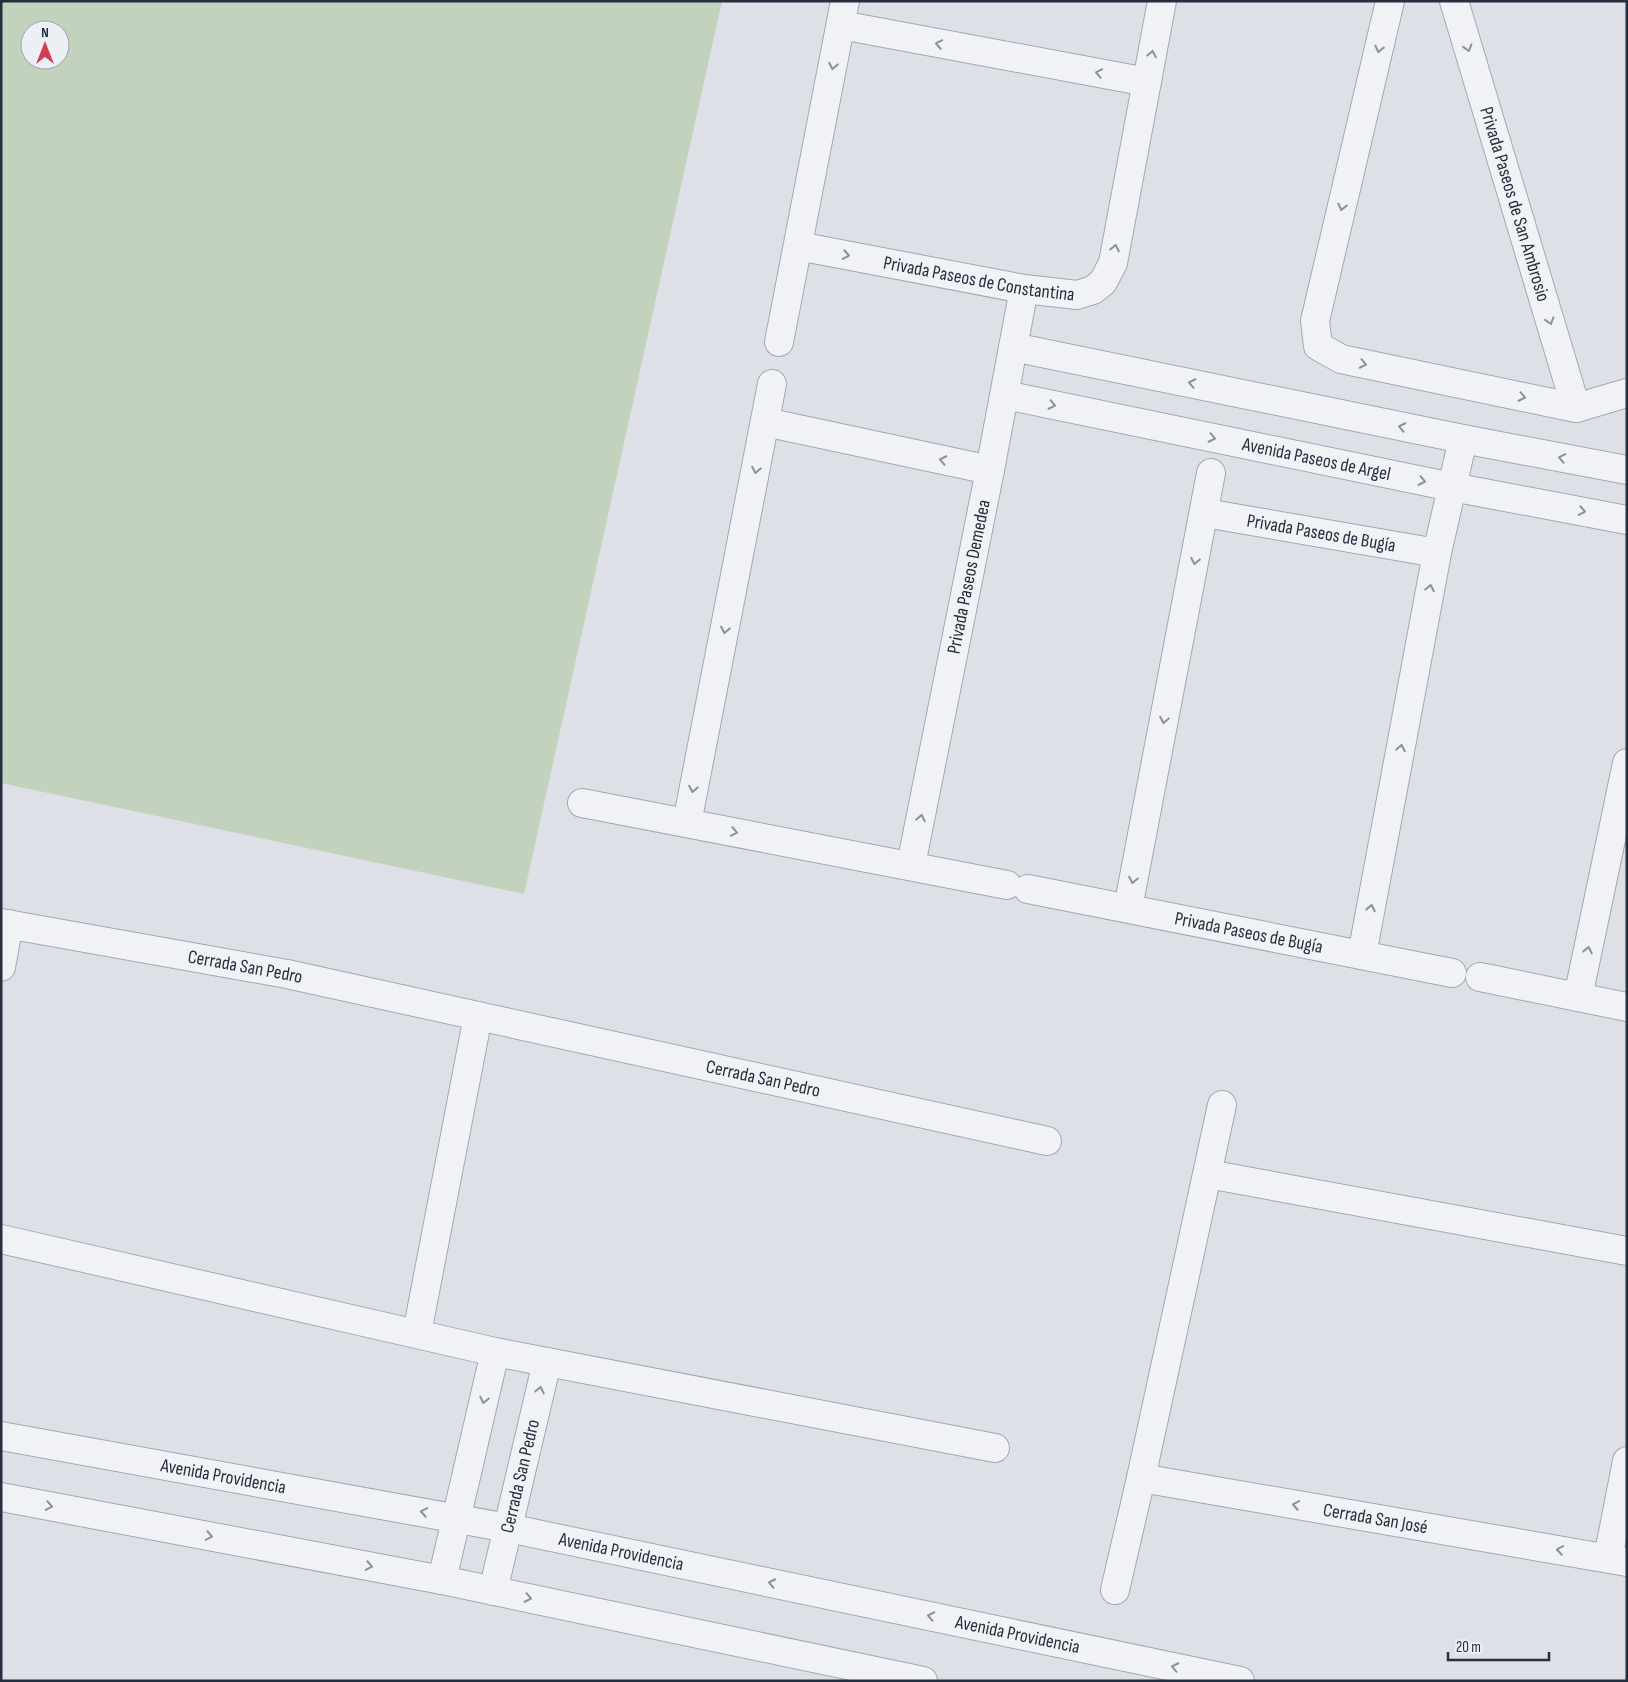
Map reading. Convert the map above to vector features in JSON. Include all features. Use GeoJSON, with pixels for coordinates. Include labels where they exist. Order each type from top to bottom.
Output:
{"type":"FeatureCollection","features":[{"type":"Feature","properties":{"kind":"street","name":"Privada Paseos de Constantina"},"geometry":{"type":"LineString","coordinates":[[798,246],[1024,289],[1077,295],[1093,290],[1103,282],[1113,263],[1162,1]]}},
{"type":"Feature","properties":{"kind":"street"},"geometry":{"type":"LineString","coordinates":[[1390,1],[1315,320],[1318,346],[1341,359],[1576,408],[1627,392]]}},
{"type":"Feature","properties":{"kind":"street","name":"Privada Paseos de San Ambrosio"},"geometry":{"type":"LineString","coordinates":[[1454,1],[1576,408]]}},
{"type":"Feature","properties":{"kind":"street"},"geometry":{"type":"LineString","coordinates":[[779,342],[843,13],[1147,82]]}},
{"type":"Feature","properties":{"kind":"street","name":"Privada Paseos Demedea"},"geometry":{"type":"LineString","coordinates":[[911,865],[1024,289]]}},
{"type":"Feature","properties":{"kind":"street"},"geometry":{"type":"LineString","coordinates":[[1014,347],[1463,439],[1627,470]]}},
{"type":"Feature","properties":{"kind":"street"},"geometry":{"type":"LineString","coordinates":[[686,823],[772,384]]}},
{"type":"Feature","properties":{"kind":"street","name":"Avenida Paseos de Argel"},"geometry":{"type":"LineString","coordinates":[[1004,396],[1452,487],[1627,520]]}},
{"type":"Feature","properties":{"kind":"street"},"geometry":{"type":"LineString","coordinates":[[765,422],[990,470]]}},
{"type":"Feature","properties":{"kind":"street"},"geometry":{"type":"LineString","coordinates":[[1362,956],[1437,553],[1463,439]]}},
{"type":"Feature","properties":{"kind":"street"},"geometry":{"type":"LineString","coordinates":[[582,803],[1128,908],[1205,513],[1211,473]]}},
{"type":"Feature","properties":{"kind":"street","name":"Privada Paseos de Bugía"},"geometry":{"type":"LineString","coordinates":[[1205,513],[1437,553]]}},
{"type":"Feature","properties":{"kind":"street"},"geometry":{"type":"LineString","coordinates":[[1578,997],[1627,763]]}},
{"type":"Feature","properties":{"kind":"street","name":"Privada Paseos de Bugía"},"geometry":{"type":"LineString","coordinates":[[1128,908],[1452,973]]}},
{"type":"Feature","properties":{"kind":"street","name":"Cerrada San Pedro"},"geometry":{"type":"LineString","coordinates":[[1,967],[5,923],[287,974],[1047,1141]]}},
{"type":"Feature","properties":{"kind":"street"},"geometry":{"type":"LineString","coordinates":[[1480,977],[1627,1007]]}},
{"type":"Feature","properties":{"kind":"street"},"geometry":{"type":"LineString","coordinates":[[417,1333],[478,1016]]}},
{"type":"Feature","properties":{"kind":"street"},"geometry":{"type":"LineString","coordinates":[[1115,1590],[1222,1105]]}},
{"type":"Feature","properties":{"kind":"street"},"geometry":{"type":"LineString","coordinates":[[1208,1174],[1627,1251]]}},
{"type":"Feature","properties":{"kind":"street"},"geometry":{"type":"LineString","coordinates":[[1,1239],[495,1352],[995,1448]]}},
{"type":"Feature","properties":{"kind":"street"},"geometry":{"type":"LineString","coordinates":[[442,1580],[495,1352]]}},
{"type":"Feature","properties":{"kind":"street","name":"Cerrada San Pedro"},"geometry":{"type":"LineString","coordinates":[[493,1591],[546,1362]]}},
{"type":"Feature","properties":{"kind":"street","name":"Avenida Providencia"},"geometry":{"type":"LineString","coordinates":[[1,1436],[508,1528],[1240,1681]]}},
{"type":"Feature","properties":{"kind":"street","name":"Cerrada San José"},"geometry":{"type":"LineString","coordinates":[[1141,1478],[1617,1560],[1627,1461]]}},
{"type":"Feature","properties":{"kind":"street"},"geometry":{"type":"LineString","coordinates":[[1,1497],[442,1580],[923,1681]]}},
{"type":"Feature","properties":{"kind":"green space"},"geometry":{"type":"Polygon","coordinates":[[[1,1],[722,1],[524,894],[1,783],[1,1]]]}}]}
